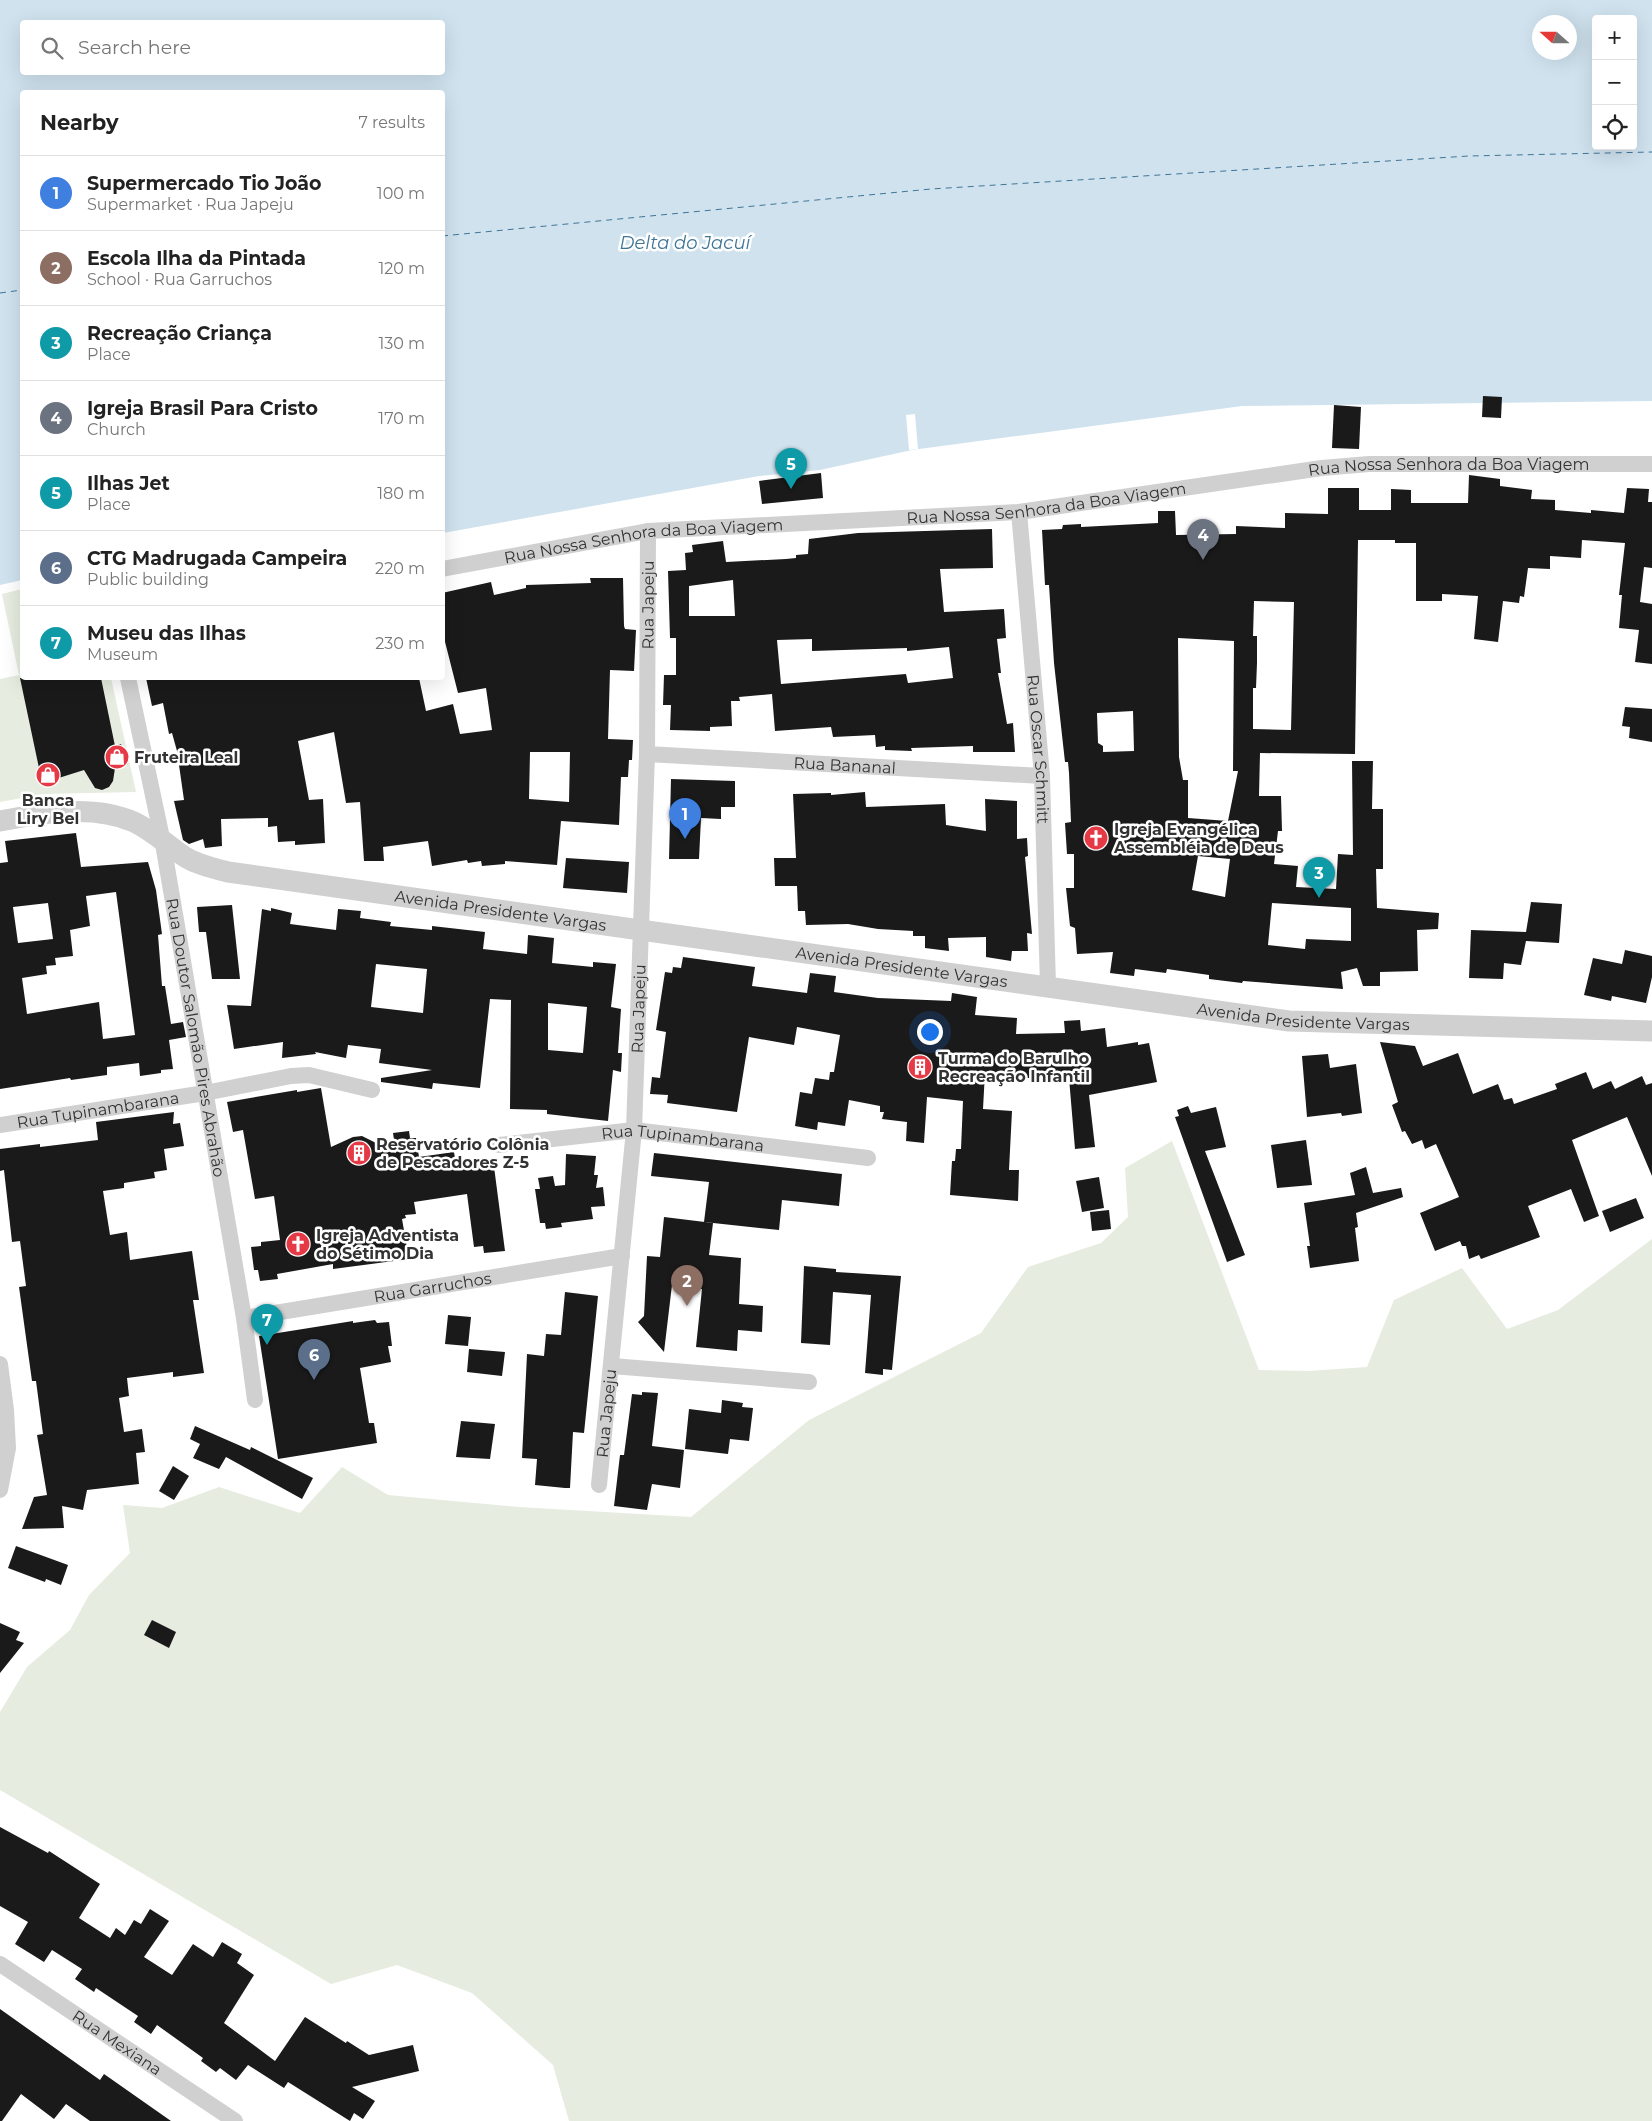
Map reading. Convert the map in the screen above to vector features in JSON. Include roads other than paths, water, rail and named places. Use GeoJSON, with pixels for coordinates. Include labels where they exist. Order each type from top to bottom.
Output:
{"type":"FeatureCollection","features":[{"type":"Feature","properties":{"kind":"street","name":"Rua Nossa Senhora da Boa Viagem"},"geometry":{"type":"LineString","coordinates":[[445,568],[648,531],[1019,512],[1322,468],[1369,464],[1652,464]]}},
{"type":"Feature","properties":{"kind":"street","name":"Rua Oscar Schmitt"},"geometry":{"type":"LineString","coordinates":[[1019,512],[1042,776],[1048,986]]}},
{"type":"Feature","properties":{"kind":"street","name":"Rua Japeju"},"geometry":{"type":"LineString","coordinates":[[599,1485],[634,1130],[647,754],[648,531]]}},
{"type":"Feature","properties":{"kind":"street","name":"Rua Doutor Salomão Pires Abrahão"},"geometry":{"type":"LineString","coordinates":[[128,680],[162,838],[204,1093],[244,1318],[255,1400]]}},
{"type":"Feature","properties":{"kind":"street","name":"Rua Bananal"},"geometry":{"type":"LineString","coordinates":[[647,754],[1042,776]]}},
{"type":"Feature","properties":{"kind":"street","name":"Avenida Presidente Vargas"},"geometry":{"type":"LineString","coordinates":[[0,821],[30,816],[81,812],[106,814],[132,822],[162,838],[185,857],[204,866],[228,872],[1289,1021],[1652,1031]]}},
{"type":"Feature","properties":{"kind":"street","name":"Rua Tupinambarana"},"geometry":{"type":"LineString","coordinates":[[0,1125],[309,1075],[372,1090]]}},
{"type":"Feature","properties":{"kind":"street","name":"Rua Tupinambarana"},"geometry":{"type":"LineString","coordinates":[[499,1145],[634,1130],[868,1158]]}},
{"type":"Feature","properties":{"kind":"street","name":"Rua Garruchos"},"geometry":{"type":"LineString","coordinates":[[244,1318],[622,1256]]}},
{"type":"Feature","properties":{"kind":"street"},"geometry":{"type":"LineString","coordinates":[[0,1364],[6,1410],[8,1448],[0,1490]]}},
{"type":"Feature","properties":{"kind":"street"},"geometry":{"type":"LineString","coordinates":[[612,1366],[809,1382]]}},
{"type":"Feature","properties":{"kind":"street","name":"Rua Mexiana"},"geometry":{"type":"LineString","coordinates":[[0,1964],[236,2121]]}},
{"type":"Feature","properties":{"kind":"water","name":"Delta do Jacuí"},"geometry":{"type":"Polygon","coordinates":[[[0,0],[1652,0],[1652,401],[1242,406],[912,450],[820,470],[759,476],[445,533],[445,90],[20,90],[20,580],[0,585],[0,0]]]}},
{"type":"Feature","properties":{"kind":"place","name":"Ilhas Jet"},"geometry":{"type":"Point","coordinates":[791,489]}},
{"type":"Feature","properties":{"kind":"place","name":"Igreja Brasil Para Cristo"},"geometry":{"type":"Point","coordinates":[1203,560]}},
{"type":"Feature","properties":{"kind":"place","name":"Fruteira Leal"},"geometry":{"type":"Point","coordinates":[117,757]}},
{"type":"Feature","properties":{"kind":"place","name":"Banca Liry Bel"},"geometry":{"type":"Point","coordinates":[48,775]}},
{"type":"Feature","properties":{"kind":"place","name":"Igreja Evangélica Assembléia de Deus"},"geometry":{"type":"Point","coordinates":[1096,838]}},
{"type":"Feature","properties":{"kind":"place","name":"Supermercado Tio João"},"geometry":{"type":"Point","coordinates":[685,839]}},
{"type":"Feature","properties":{"kind":"place","name":"Recreação Criança"},"geometry":{"type":"Point","coordinates":[1319,898]}},
{"type":"Feature","properties":{"kind":"place","name":"Turma do Barulho Recreação Infantil"},"geometry":{"type":"Point","coordinates":[920,1067]}},
{"type":"Feature","properties":{"kind":"place","name":"Reservatório Colônia de Pescadores Z-5"},"geometry":{"type":"Point","coordinates":[359,1153]}},
{"type":"Feature","properties":{"kind":"place","name":"Igreja Adventista do Sétimo Dia"},"geometry":{"type":"Point","coordinates":[298,1244]}},
{"type":"Feature","properties":{"kind":"place","name":"Escola Ilha da Pintada"},"geometry":{"type":"Point","coordinates":[687,1306]}},
{"type":"Feature","properties":{"kind":"place","name":"Museu das Ilhas"},"geometry":{"type":"Point","coordinates":[267,1345]}},
{"type":"Feature","properties":{"kind":"place","name":"CTG Madrugada Campeira"},"geometry":{"type":"Point","coordinates":[314,1380]}}]}
